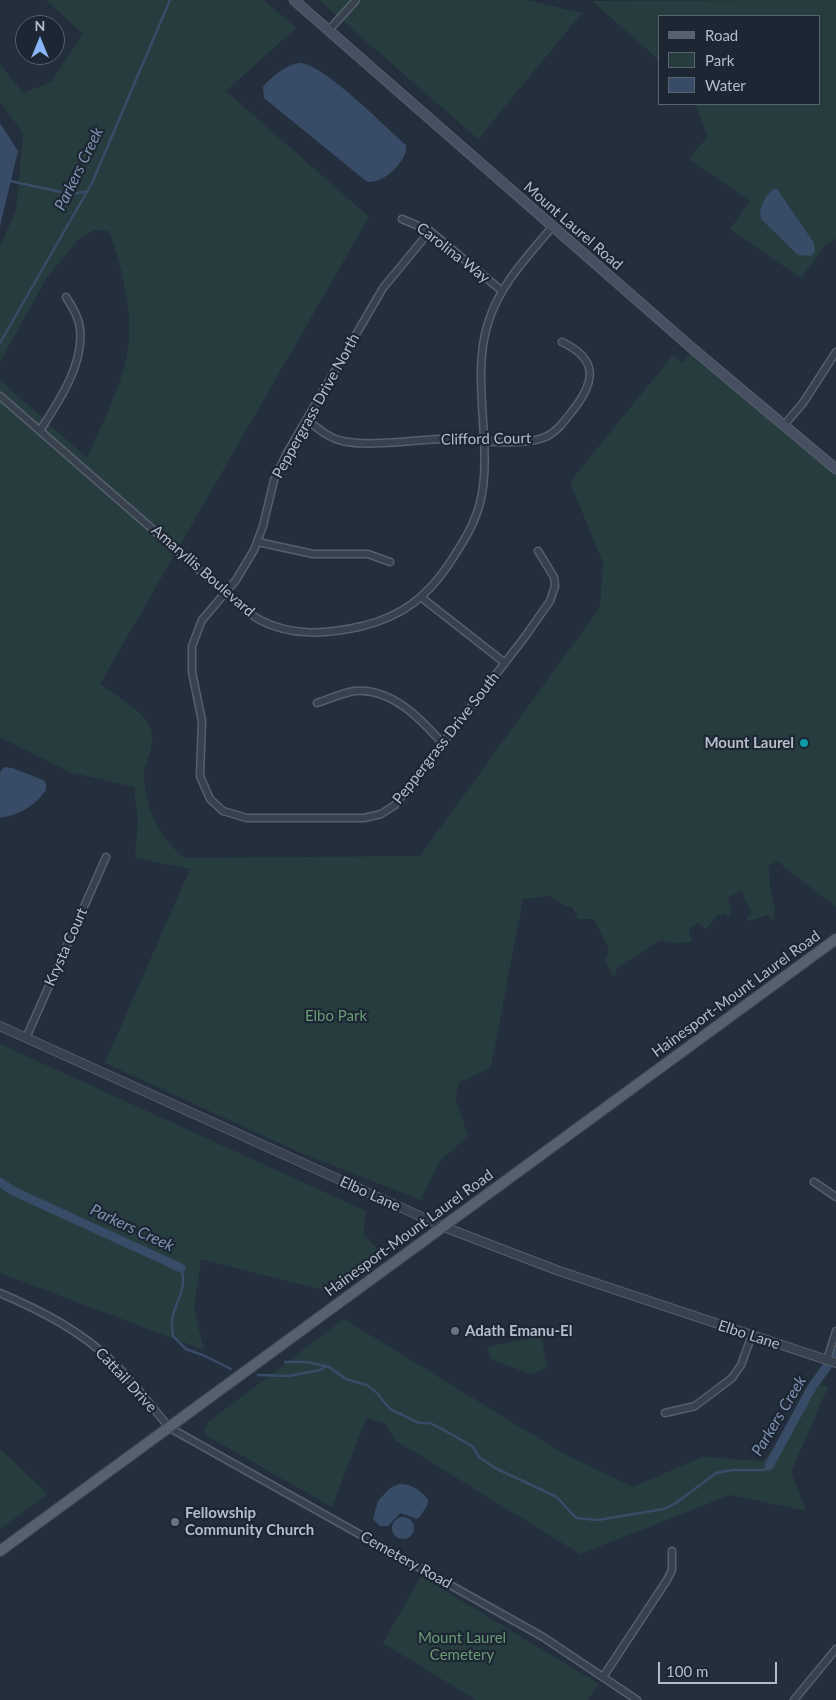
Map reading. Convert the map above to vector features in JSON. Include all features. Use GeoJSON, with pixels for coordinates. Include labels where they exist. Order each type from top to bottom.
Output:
{"type":"FeatureCollection","features":[{"type":"Feature","properties":{"kind":"main road","name":"Mount Laurel Road"},"geometry":{"type":"LineString","coordinates":[[294,0],[693,349],[836,469]]}},
{"type":"Feature","properties":{"kind":"main road","name":"Hainesport-Mount Laurel Road"},"geometry":{"type":"LineString","coordinates":[[0,1551],[836,939]]}},
{"type":"Feature","properties":{"kind":"street"},"geometry":{"type":"LineString","coordinates":[[329,30],[356,0]]}},
{"type":"Feature","properties":{"kind":"street","name":"Carolina Way"},"geometry":{"type":"LineString","coordinates":[[402,219],[430,231],[502,291]]}},
{"type":"Feature","properties":{"kind":"street","name":"Amaryllis Boulevard"},"geometry":{"type":"LineString","coordinates":[[0,396],[225,592],[265,622],[281,628],[315,633],[338,631],[384,620],[407,609],[422,598],[451,560],[477,515],[482,488],[482,348],[488,322],[502,291],[553,226]]}},
{"type":"Feature","properties":{"kind":"street","name":"Peppergrass Drive North"},"geometry":{"type":"LineString","coordinates":[[225,592],[242,571],[258,542],[274,480],[307,420],[383,288],[430,231]]}},
{"type":"Feature","properties":{"kind":"street"},"geometry":{"type":"LineString","coordinates":[[41,430],[61,397],[73,368],[80,344],[78,318],[66,297]]}},
{"type":"Feature","properties":{"kind":"street","name":"Clifford Court"},"geometry":{"type":"LineString","coordinates":[[307,420],[329,436],[346,442],[524,441],[544,437],[556,431],[569,416],[587,389],[590,370],[584,355],[562,342]]}},
{"type":"Feature","properties":{"kind":"street"},"geometry":{"type":"LineString","coordinates":[[784,424],[803,403],[836,352]]}},
{"type":"Feature","properties":{"kind":"street"},"geometry":{"type":"LineString","coordinates":[[258,542],[313,554],[368,554],[390,562]]}},
{"type":"Feature","properties":{"kind":"street","name":"Peppergrass Drive South"},"geometry":{"type":"LineString","coordinates":[[225,592],[199,625],[193,638],[191,654],[202,721],[200,776],[210,799],[223,810],[248,818],[355,818],[381,814],[401,800],[546,608],[554,593],[554,577],[538,551]]}},
{"type":"Feature","properties":{"kind":"street"},"geometry":{"type":"LineString","coordinates":[[422,598],[505,663]]}},
{"type":"Feature","properties":{"kind":"street"},"geometry":{"type":"LineString","coordinates":[[317,703],[356,691],[381,694],[395,701],[420,720],[443,744]]}},
{"type":"Feature","properties":{"kind":"street","name":"Krysta Court"},"geometry":{"type":"LineString","coordinates":[[26,1038],[106,857]]}},
{"type":"Feature","properties":{"kind":"street","name":"Elbo Lane"},"geometry":{"type":"LineString","coordinates":[[0,1026],[444,1227],[568,1274],[836,1363]]}},
{"type":"Feature","properties":{"kind":"street"},"geometry":{"type":"LineString","coordinates":[[814,1182],[836,1197]]}},
{"type":"Feature","properties":{"kind":"street","name":"Cattail Drive"},"geometry":{"type":"LineString","coordinates":[[0,1293],[46,1314],[92,1344],[125,1374],[170,1428]]}},
{"type":"Feature","properties":{"kind":"street"},"geometry":{"type":"LineString","coordinates":[[827,1360],[836,1330]]}},
{"type":"Feature","properties":{"kind":"street"},"geometry":{"type":"LineString","coordinates":[[665,1414],[695,1406],[732,1378],[741,1365],[752,1335]]}},
{"type":"Feature","properties":{"kind":"street","name":"Cemetery Road"},"geometry":{"type":"LineString","coordinates":[[170,1428],[543,1637],[637,1700]]}},
{"type":"Feature","properties":{"kind":"street"},"geometry":{"type":"LineString","coordinates":[[603,1676],[667,1580],[672,1570],[672,1552]]}},
{"type":"Feature","properties":{"kind":"street"},"geometry":{"type":"LineString","coordinates":[[794,1700],[836,1649]]}},
{"type":"Feature","properties":{"kind":"green space","name":"Elbo Park"},"geometry":{"type":"Polygon","coordinates":[[[46,0],[264,0],[296,28],[226,91],[369,217],[100,684],[137,710],[151,729],[152,743],[144,775],[147,799],[161,832],[168,842],[185,858],[420,856],[600,607],[603,563],[570,482],[673,355],[682,363],[693,349],[836,473],[836,907],[777,861],[769,866],[770,888],[775,908],[773,920],[768,915],[748,921],[746,917],[752,914],[741,891],[727,898],[731,908],[730,918],[724,913],[718,915],[705,929],[698,923],[689,929],[692,942],[675,943],[661,940],[618,967],[614,976],[605,961],[609,949],[594,919],[578,919],[572,907],[566,906],[549,896],[523,899],[491,1067],[459,1083],[455,1097],[468,1136],[440,1161],[420,1200],[299,1152],[105,1063],[190,869],[135,858],[138,821],[134,787],[69,772],[0,737],[0,380],[87,458],[120,381],[129,340],[126,292],[114,245],[109,231],[95,230],[80,238],[47,277],[0,362],[0,246],[16,211],[23,133],[0,102],[0,64],[23,93],[51,82],[62,65],[65,65],[65,61],[83,34],[65,17],[65,15],[62,15],[46,0]]]}},
{"type":"Feature","properties":{"kind":"green space"},"geometry":{"type":"Polygon","coordinates":[[[319,0],[526,0],[582,13],[478,139],[319,0]]]}},
{"type":"Feature","properties":{"kind":"green space"},"geometry":{"type":"Polygon","coordinates":[[[836,0],[836,239],[825,245],[801,278],[730,229],[750,201],[689,159],[708,136],[695,105],[821,105],[821,15],[658,15],[658,59],[592,1],[836,0]]]}},
{"type":"Feature","properties":{"kind":"green space"},"geometry":{"type":"Polygon","coordinates":[[[0,1044],[366,1211],[363,1234],[381,1252],[327,1291],[201,1259],[194,1309],[204,1350],[0,1273],[0,1044]]]}},
{"type":"Feature","properties":{"kind":"green space"},"geometry":{"type":"Polygon","coordinates":[[[344,1319],[564,1454],[633,1487],[702,1457],[764,1461],[817,1383],[828,1387],[791,1472],[806,1511],[730,1495],[580,1554],[395,1440],[385,1423],[366,1418],[332,1507],[204,1434],[208,1422],[344,1319]]]}},
{"type":"Feature","properties":{"kind":"green space"},"geometry":{"type":"Polygon","coordinates":[[[541,1336],[547,1367],[531,1374],[492,1360],[487,1347],[541,1336]]]}},
{"type":"Feature","properties":{"kind":"green space"},"geometry":{"type":"Polygon","coordinates":[[[0,1449],[48,1494],[0,1529],[0,1449]]]}},
{"type":"Feature","properties":{"kind":"green space","name":"Mount Laurel Cemetery"},"geometry":{"type":"Polygon","coordinates":[[[421,1576],[599,1684],[588,1700],[476,1700],[383,1643],[421,1576]]]}},
{"type":"Feature","properties":{"kind":"water"},"geometry":{"type":"Polygon","coordinates":[[[300,63],[311,66],[339,85],[406,145],[403,158],[393,171],[379,180],[366,181],[264,98],[263,87],[270,79],[285,68],[300,63]]]}},
{"type":"Feature","properties":{"kind":"water"},"geometry":{"type":"Polygon","coordinates":[[[0,123],[18,151],[0,226],[0,123]]]}},
{"type":"Feature","properties":{"kind":"water"},"geometry":{"type":"Polygon","coordinates":[[[773,189],[777,189],[814,243],[815,252],[811,256],[798,255],[761,219],[760,211],[763,203],[773,189]]]}},
{"type":"Feature","properties":{"kind":"water"},"geometry":{"type":"Polygon","coordinates":[[[4,767],[12,768],[43,780],[46,783],[46,790],[37,801],[26,809],[14,815],[0,818],[0,773],[4,767]]]}},
{"type":"Feature","properties":{"kind":"water"},"geometry":{"type":"Polygon","coordinates":[[[399,1484],[411,1486],[419,1491],[428,1500],[427,1506],[418,1519],[400,1513],[388,1526],[380,1526],[373,1519],[378,1501],[390,1488],[399,1484]]]}},
{"type":"Feature","properties":{"kind":"water"},"geometry":{"type":"Polygon","coordinates":[[[403,1517],[411,1520],[414,1528],[411,1536],[403,1539],[395,1536],[392,1528],[395,1520],[403,1517]]]}},
{"type":"Feature","properties":{"kind":"waterway","name":"Parkers Creek"},"geometry":{"type":"LineString","coordinates":[[0,343],[92,183],[170,0]]}},
{"type":"Feature","properties":{"kind":"waterway"},"geometry":{"type":"LineString","coordinates":[[10,181],[70,194],[85,192]]}},
{"type":"Feature","properties":{"kind":"waterway","name":"Parkers Creek"},"geometry":{"type":"LineString","coordinates":[[0,1182],[11,1190],[181,1268]]}},
{"type":"Feature","properties":{"kind":"waterway","name":"Parkers Creek"},"geometry":{"type":"LineString","coordinates":[[181,1268],[183,1286],[172,1318],[173,1336],[186,1349],[231,1369]]}},
{"type":"Feature","properties":{"kind":"waterway","name":"Parkers Creek"},"geometry":{"type":"LineString","coordinates":[[769,1466],[812,1387],[836,1354]]}},
{"type":"Feature","properties":{"kind":"waterway","name":"Parkers Creek"},"geometry":{"type":"LineString","coordinates":[[285,1362],[308,1362],[329,1367],[346,1379],[367,1385],[376,1392],[390,1409],[419,1423],[430,1423],[472,1446],[479,1457],[495,1468],[557,1497],[576,1518],[598,1520],[664,1509],[676,1503],[716,1473],[732,1470],[764,1470],[769,1466]]}},
{"type":"Feature","properties":{"kind":"waterway","name":"Parkers Creek"},"geometry":{"type":"LineString","coordinates":[[258,1375],[288,1376],[321,1370],[325,1366]]}},
{"type":"Feature","properties":{"kind":"place","name":"Mount Laurel"},"geometry":{"type":"Point","coordinates":[804,743]}},
{"type":"Feature","properties":{"kind":"place","name":"Adath Emanu-El"},"geometry":{"type":"Point","coordinates":[455,1331]}},
{"type":"Feature","properties":{"kind":"place","name":"Fellowship Community Church"},"geometry":{"type":"Point","coordinates":[175,1522]}}]}
